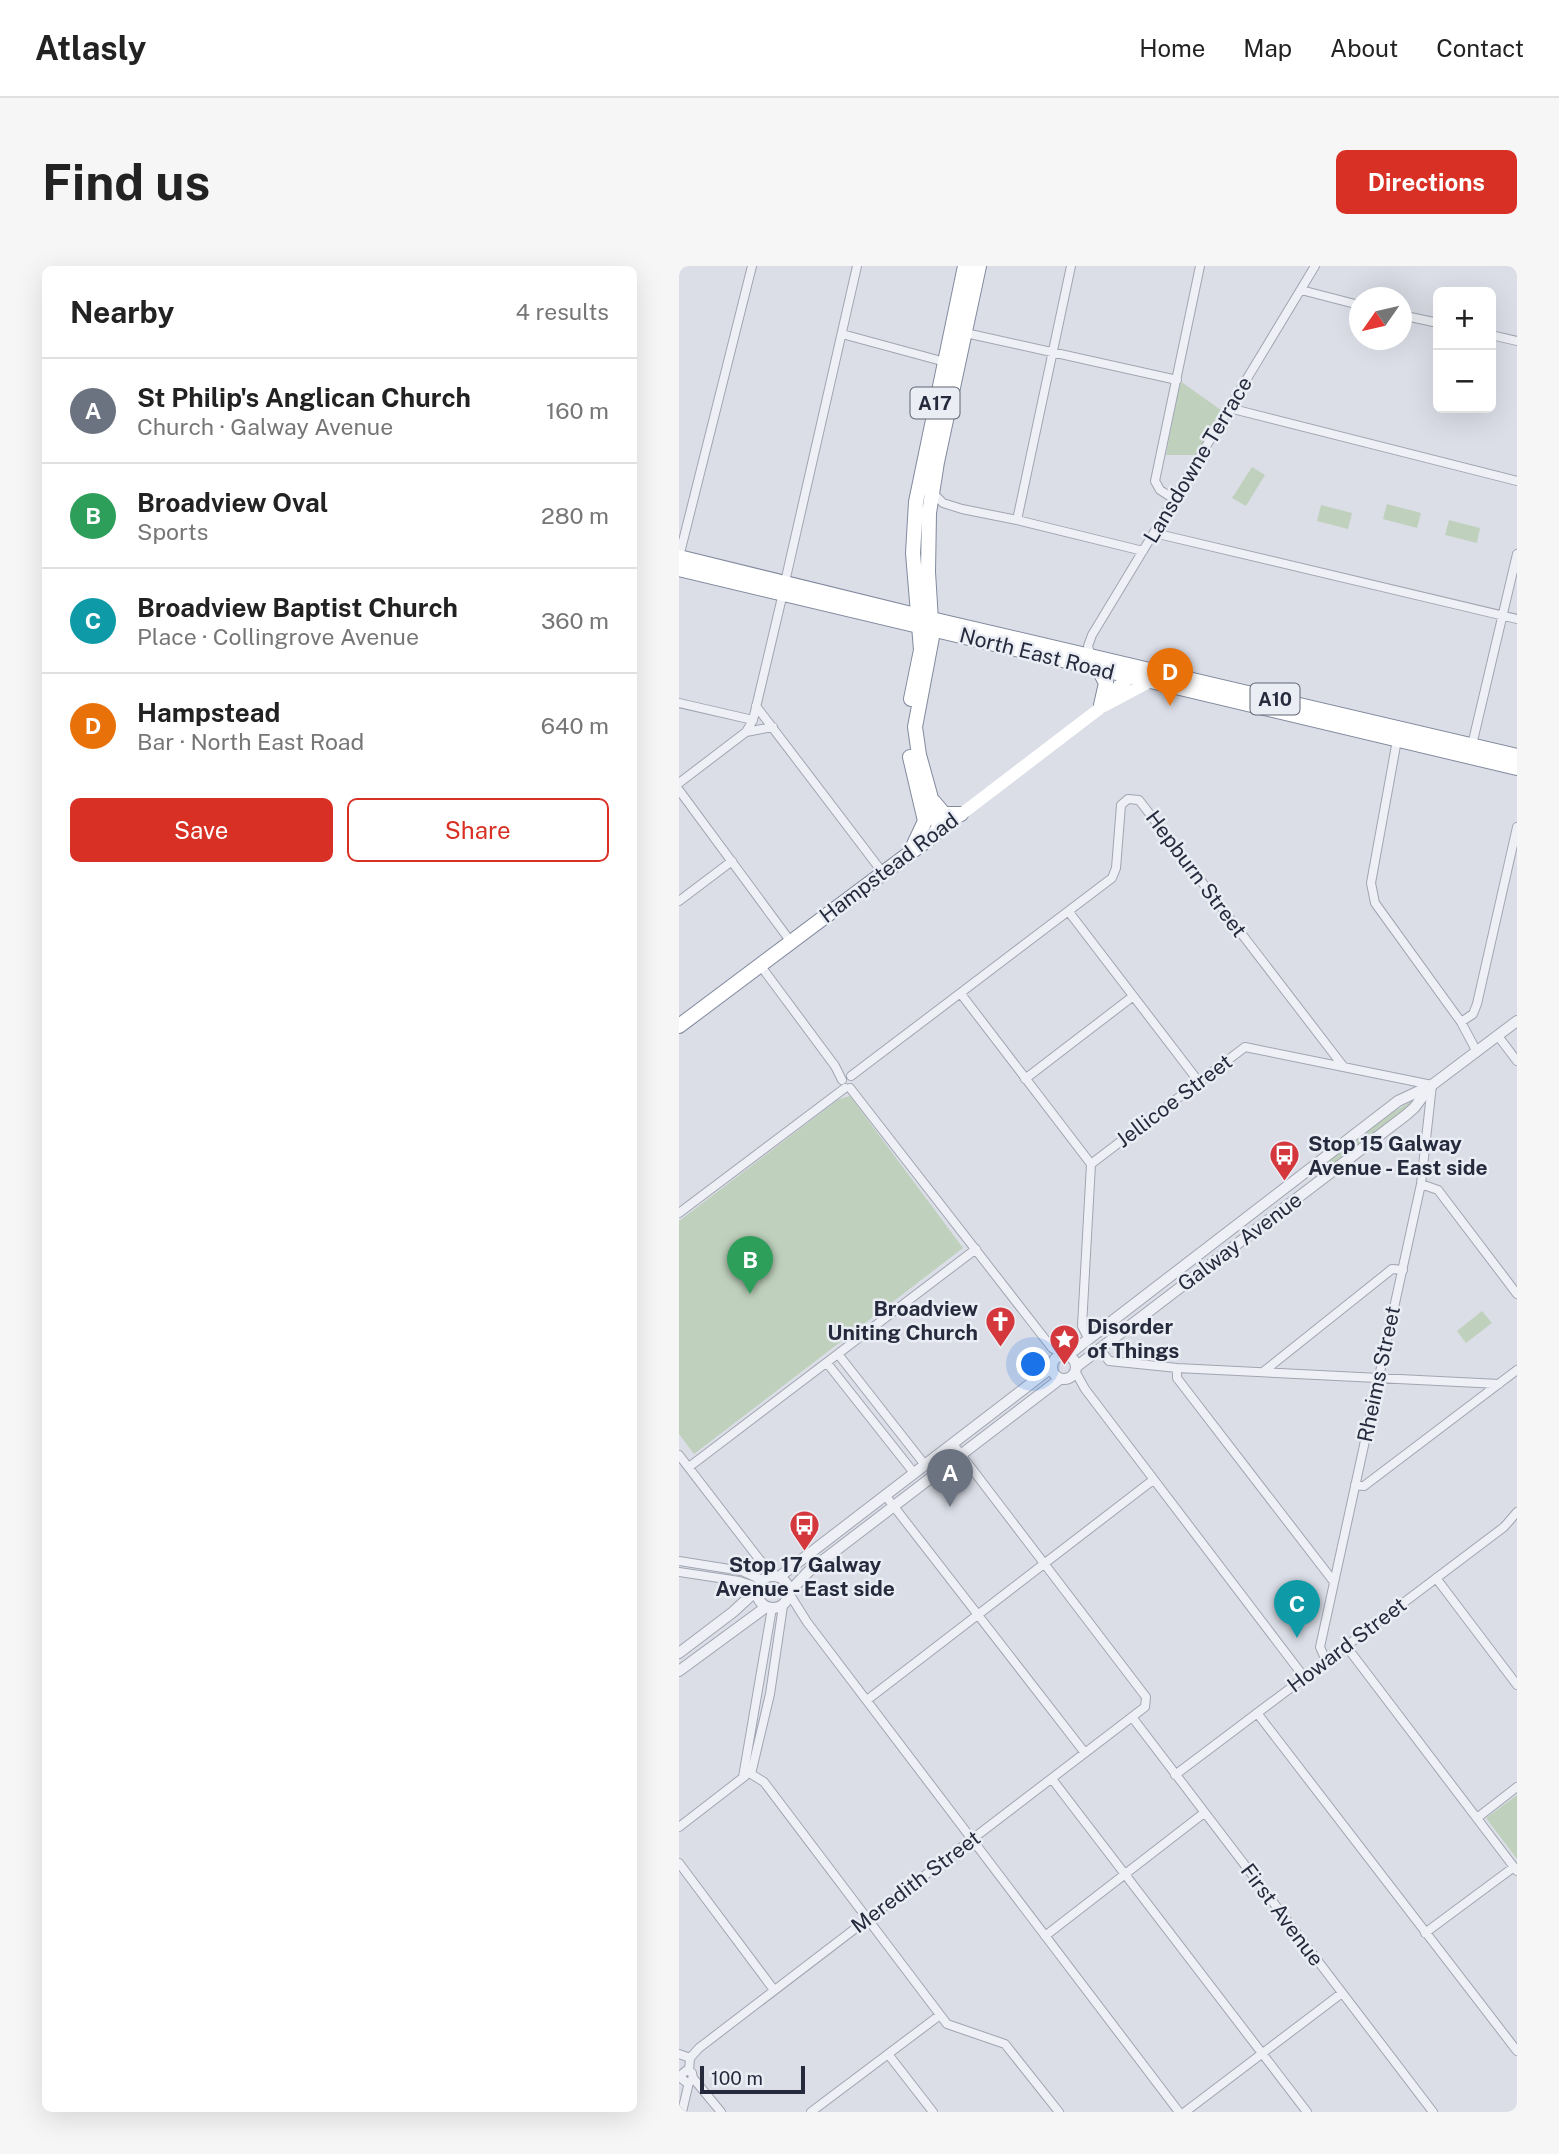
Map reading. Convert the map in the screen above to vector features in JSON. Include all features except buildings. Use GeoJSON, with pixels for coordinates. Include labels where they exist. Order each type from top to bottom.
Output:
{"type":"FeatureCollection","features":[{"type":"Feature","properties":{"kind":"highway","name":"A17"},"geometry":{"type":"LineString","coordinates":[[934,835],[939,827],[917,748],[915,727],[931,651],[915,575],[913,541],[916,502],[965,266]]}},
{"type":"Feature","properties":{"kind":"highway","name":"A17"},"geometry":{"type":"LineString","coordinates":[[910,854],[925,821],[906,732],[925,622],[932,492],[979,266]]}},
{"type":"Feature","properties":{"kind":"highway","name":"North East Road"},"geometry":{"type":"LineString","coordinates":[[679,557],[784,588],[1094,662],[1397,740],[1517,756]]}},
{"type":"Feature","properties":{"kind":"highway","name":"North East Road"},"geometry":{"type":"LineString","coordinates":[[679,569],[879,606],[925,622]]}},
{"type":"Feature","properties":{"kind":"highway"},"geometry":{"type":"LineString","coordinates":[[879,606],[901,603],[915,575]]}},
{"type":"Feature","properties":{"kind":"highway","name":"North East Road"},"geometry":{"type":"LineString","coordinates":[[1094,662],[1131,677]]}},
{"type":"Feature","properties":{"kind":"highway"},"geometry":{"type":"LineString","coordinates":[[1094,662],[1106,683],[1100,707]]}},
{"type":"Feature","properties":{"kind":"highway","name":"North East Road"},"geometry":{"type":"LineString","coordinates":[[1150,676],[1470,751],[1517,768]]}},
{"type":"Feature","properties":{"kind":"highway"},"geometry":{"type":"LineString","coordinates":[[1131,677],[1150,676]]}},
{"type":"Feature","properties":{"kind":"highway"},"geometry":{"type":"LineString","coordinates":[[931,798],[944,814],[961,814]]}},
{"type":"Feature","properties":{"kind":"highway","name":"Hampstead Road"},"geometry":{"type":"LineString","coordinates":[[679,1026],[934,835]]}},
{"type":"Feature","properties":{"kind":"main road","name":"Hampstead Road"},"geometry":{"type":"LineString","coordinates":[[1100,707],[1121,699],[1150,676]]}},
{"type":"Feature","properties":{"kind":"main road","name":"Hampstead Road"},"geometry":{"type":"LineString","coordinates":[[934,835],[1100,707],[1131,677]]}},
{"type":"Feature","properties":{"kind":"street"},"geometry":{"type":"LineString","coordinates":[[679,557],[752,266]]}},
{"type":"Feature","properties":{"kind":"street"},"geometry":{"type":"LineString","coordinates":[[679,783],[745,732],[753,720],[857,266]]}},
{"type":"Feature","properties":{"kind":"street"},"geometry":{"type":"LineString","coordinates":[[1017,520],[1071,266]]}},
{"type":"Feature","properties":{"kind":"street"},"geometry":{"type":"LineString","coordinates":[[1174,499],[1160,490],[1155,481],[1200,266]]}},
{"type":"Feature","properties":{"kind":"street","name":"Lansdowne Terrace"},"geometry":{"type":"LineString","coordinates":[[1094,662],[1088,646],[1089,640],[1301,290],[1312,267]]}},
{"type":"Feature","properties":{"kind":"street"},"geometry":{"type":"LineString","coordinates":[[1301,290],[1349,302]]}},
{"type":"Feature","properties":{"kind":"street"},"geometry":{"type":"LineString","coordinates":[[1412,316],[1433,322]]}},
{"type":"Feature","properties":{"kind":"street"},"geometry":{"type":"LineString","coordinates":[[950,330],[1177,380]]}},
{"type":"Feature","properties":{"kind":"street"},"geometry":{"type":"LineString","coordinates":[[842,334],[958,366]]}},
{"type":"Feature","properties":{"kind":"street"},"geometry":{"type":"LineString","coordinates":[[1496,336],[1517,341]]}},
{"type":"Feature","properties":{"kind":"street"},"geometry":{"type":"LineString","coordinates":[[1229,408],[1517,481]]}},
{"type":"Feature","properties":{"kind":"street"},"geometry":{"type":"LineString","coordinates":[[932,492],[943,503],[962,509],[1143,551]]}},
{"type":"Feature","properties":{"kind":"street"},"geometry":{"type":"LineString","coordinates":[[1154,533],[1517,619]]}},
{"type":"Feature","properties":{"kind":"street"},"geometry":{"type":"LineString","coordinates":[[1470,751],[1517,554]]}},
{"type":"Feature","properties":{"kind":"street"},"geometry":{"type":"LineString","coordinates":[[679,703],[753,720]]}},
{"type":"Feature","properties":{"kind":"street"},"geometry":{"type":"LineString","coordinates":[[756,706],[883,873]]}},
{"type":"Feature","properties":{"kind":"street"},"geometry":{"type":"LineString","coordinates":[[745,732],[773,727]]}},
{"type":"Feature","properties":{"kind":"street"},"geometry":{"type":"LineString","coordinates":[[1397,740],[1371,883],[1375,903],[1461,1022],[1477,1052]]}},
{"type":"Feature","properties":{"kind":"street"},"geometry":{"type":"LineString","coordinates":[[679,790],[791,942]]}},
{"type":"Feature","properties":{"kind":"street","name":"Hepburn Street"},"geometry":{"type":"LineString","coordinates":[[1069,912],[1112,878],[1116,868],[1121,805],[1129,799],[1139,800],[1343,1066]]}},
{"type":"Feature","properties":{"kind":"street"},"geometry":{"type":"LineString","coordinates":[[1461,1022],[1473,1014],[1477,1004],[1517,827]]}},
{"type":"Feature","properties":{"kind":"street"},"geometry":{"type":"LineString","coordinates":[[679,901],[732,861]]}},
{"type":"Feature","properties":{"kind":"street"},"geometry":{"type":"LineString","coordinates":[[679,1213],[834,1095],[859,1071],[1069,912],[1199,1082]]}},
{"type":"Feature","properties":{"kind":"street"},"geometry":{"type":"LineString","coordinates":[[760,965],[1058,1357],[1075,1361],[1071,1373]]}},
{"type":"Feature","properties":{"kind":"street"},"geometry":{"type":"LineString","coordinates":[[961,994],[1091,1164],[1082,1326],[1088,1338]]}},
{"type":"Feature","properties":{"kind":"street"},"geometry":{"type":"LineString","coordinates":[[1025,1079],[1132,997]]}},
{"type":"Feature","properties":{"kind":"street","name":"Galway Avenue"},"geometry":{"type":"LineString","coordinates":[[777,1576],[953,1444],[1058,1357],[1088,1338],[1398,1101],[1432,1085],[1517,1021]]}},
{"type":"Feature","properties":{"kind":"street"},"geometry":{"type":"LineString","coordinates":[[1498,1036],[1517,1061]]}},
{"type":"Feature","properties":{"kind":"street","name":"Jellicoe Street"},"geometry":{"type":"LineString","coordinates":[[1091,1164],[1245,1047],[1432,1085]]}},
{"type":"Feature","properties":{"kind":"street","name":"Galway Avenue"},"geometry":{"type":"LineString","coordinates":[[679,1671],[781,1602],[810,1571],[1406,1115],[1432,1085]]}},
{"type":"Feature","properties":{"kind":"street","name":"Rheims Street"},"geometry":{"type":"LineString","coordinates":[[1326,1661],[1320,1647],[1421,1184],[1432,1085]]}},
{"type":"Feature","properties":{"kind":"street"},"geometry":{"type":"LineString","coordinates":[[1421,1184],[1438,1190],[1517,1294]]}},
{"type":"Feature","properties":{"kind":"street"},"geometry":{"type":"LineString","coordinates":[[689,1467],[976,1249]]}},
{"type":"Feature","properties":{"kind":"street"},"geometry":{"type":"LineString","coordinates":[[1263,1372],[1392,1269],[1403,1270]]}},
{"type":"Feature","properties":{"kind":"street"},"geometry":{"type":"LineString","coordinates":[[1100,1349],[1109,1361],[1177,1368],[1499,1384]]}},
{"type":"Feature","properties":{"kind":"street"},"geometry":{"type":"LineString","coordinates":[[838,1354],[925,1465]]}},
{"type":"Feature","properties":{"kind":"street"},"geometry":{"type":"LineString","coordinates":[[1058,1357],[1053,1373],[1071,1373]]}},
{"type":"Feature","properties":{"kind":"street"},"geometry":{"type":"LineString","coordinates":[[827,1363],[914,1474]]}},
{"type":"Feature","properties":{"kind":"street"},"geometry":{"type":"LineString","coordinates":[[1177,1368],[1177,1378],[1334,1582]]}},
{"type":"Feature","properties":{"kind":"street"},"geometry":{"type":"LineString","coordinates":[[1355,1485],[1364,1486],[1517,1370]]}},
{"type":"Feature","properties":{"kind":"street"},"geometry":{"type":"LineString","coordinates":[[1071,1373],[1304,1677]]}},
{"type":"Feature","properties":{"kind":"street"},"geometry":{"type":"LineString","coordinates":[[953,1444],[1045,1565]]}},
{"type":"Feature","properties":{"kind":"street"},"geometry":{"type":"LineString","coordinates":[[679,1455],[760,1577],[759,1600],[781,1602],[803,1617],[1179,2112]]}},
{"type":"Feature","properties":{"kind":"street"},"geometry":{"type":"LineString","coordinates":[[867,1700],[1153,1480]]}},
{"type":"Feature","properties":{"kind":"street"},"geometry":{"type":"LineString","coordinates":[[885,1495],[1085,1753]]}},
{"type":"Feature","properties":{"kind":"street","name":"Howard Street"},"geometry":{"type":"LineString","coordinates":[[1175,1774],[1504,1527],[1517,1513]]}},
{"type":"Feature","properties":{"kind":"street"},"geometry":{"type":"LineString","coordinates":[[679,1562],[742,1571],[760,1577],[777,1576]]}},
{"type":"Feature","properties":{"kind":"street","name":"Meredith Street"},"geometry":{"type":"LineString","coordinates":[[690,2058],[699,2048],[774,1990],[1145,1707],[1146,1697],[1045,1565]]}},
{"type":"Feature","properties":{"kind":"street"},"geometry":{"type":"LineString","coordinates":[[679,1572],[739,1581],[777,1576],[786,1582],[747,1776]]}},
{"type":"Feature","properties":{"kind":"street"},"geometry":{"type":"LineString","coordinates":[[679,1653],[733,1612],[760,1577]]}},
{"type":"Feature","properties":{"kind":"street"},"geometry":{"type":"LineString","coordinates":[[1436,1578],[1517,1685]]}},
{"type":"Feature","properties":{"kind":"street"},"geometry":{"type":"LineString","coordinates":[[781,1602],[803,1617]]}},
{"type":"Feature","properties":{"kind":"street"},"geometry":{"type":"LineString","coordinates":[[679,1827],[747,1776],[770,1694],[781,1602]]}},
{"type":"Feature","properties":{"kind":"street"},"geometry":{"type":"LineString","coordinates":[[781,1619],[788,1612],[795,1610]]}},
{"type":"Feature","properties":{"kind":"street"},"geometry":{"type":"LineString","coordinates":[[1346,1646],[1515,1869],[1425,1933]]}},
{"type":"Feature","properties":{"kind":"street"},"geometry":{"type":"LineString","coordinates":[[1257,1713],[1517,2051]]}},
{"type":"Feature","properties":{"kind":"street","name":"First Avenue"},"geometry":{"type":"LineString","coordinates":[[1132,1717],[1433,2112]]}},
{"type":"Feature","properties":{"kind":"street"},"geometry":{"type":"LineString","coordinates":[[747,1776],[764,1782],[947,2024],[1005,2044],[1059,2112]]}},
{"type":"Feature","properties":{"kind":"street"},"geometry":{"type":"LineString","coordinates":[[1052,1779],[1307,2112]]}},
{"type":"Feature","properties":{"kind":"street"},"geometry":{"type":"LineString","coordinates":[[1477,1818],[1517,1787]]}},
{"type":"Feature","properties":{"kind":"street"},"geometry":{"type":"LineString","coordinates":[[1045,1936],[1204,1813]]}},
{"type":"Feature","properties":{"kind":"street"},"geometry":{"type":"LineString","coordinates":[[679,1863],[774,1990]]}},
{"type":"Feature","properties":{"kind":"street"},"geometry":{"type":"LineString","coordinates":[[1185,2112],[1342,1993]]}},
{"type":"Feature","properties":{"kind":"street"},"geometry":{"type":"LineString","coordinates":[[811,2112],[940,2015]]}},
{"type":"Feature","properties":{"kind":"street"},"geometry":{"type":"LineString","coordinates":[[679,2054],[690,2058],[682,2112]]}},
{"type":"Feature","properties":{"kind":"street"},"geometry":{"type":"LineString","coordinates":[[888,2054],[933,2112]]}},
{"type":"Feature","properties":{"kind":"street"},"geometry":{"type":"LineString","coordinates":[[687,2079],[721,2112]]}},
{"type":"Feature","properties":{"kind":"green space"},"geometry":{"type":"Polygon","coordinates":[[[1180,381],[1221,410],[1196,455],[1166,455],[1180,381]]]}},
{"type":"Feature","properties":{"kind":"green space"},"geometry":{"type":"Polygon","coordinates":[[[1252,467],[1265,475],[1246,506],[1232,498],[1252,467]]]}},
{"type":"Feature","properties":{"kind":"green space"},"geometry":{"type":"Polygon","coordinates":[[[1387,504],[1421,513],[1417,528],[1383,519],[1387,504]]]}},
{"type":"Feature","properties":{"kind":"green space"},"geometry":{"type":"Polygon","coordinates":[[[1321,505],[1352,513],[1348,529],[1317,521],[1321,505]]]}},
{"type":"Feature","properties":{"kind":"green space"},"geometry":{"type":"Polygon","coordinates":[[[1449,520],[1480,528],[1477,543],[1445,535],[1449,520]]]}},
{"type":"Feature","properties":{"kind":"green space"},"geometry":{"type":"Polygon","coordinates":[[[850,1096],[963,1248],[694,1454],[679,1434],[679,1221],[839,1099],[850,1096]]]}},
{"type":"Feature","properties":{"kind":"green space"},"geometry":{"type":"Polygon","coordinates":[[[1410,1102],[1412,1104],[1330,1167],[1327,1161],[1380,1120],[1410,1102]]]}},
{"type":"Feature","properties":{"kind":"green space"},"geometry":{"type":"Polygon","coordinates":[[[1482,1311],[1492,1323],[1466,1343],[1457,1331],[1482,1311]]]}},
{"type":"Feature","properties":{"kind":"green space"},"geometry":{"type":"Polygon","coordinates":[[[1517,1795],[1517,1859],[1486,1818],[1517,1795]]]}},
{"type":"Feature","properties":{"kind":"place","name":"Hampstead"},"geometry":{"type":"Point","coordinates":[1170,706]}},
{"type":"Feature","properties":{"kind":"place","name":"Stop 15 Galway Avenue - East side"},"geometry":{"type":"Point","coordinates":[1285,1183]}},
{"type":"Feature","properties":{"kind":"place","name":"Broadview Oval"},"geometry":{"type":"Point","coordinates":[750,1294]}},
{"type":"Feature","properties":{"kind":"place","name":"Broadview Uniting Church"},"geometry":{"type":"Point","coordinates":[1001,1348]}},
{"type":"Feature","properties":{"kind":"place","name":"Disorder of Things"},"geometry":{"type":"Point","coordinates":[1064,1366]}},
{"type":"Feature","properties":{"kind":"place","name":"St Philip's Anglican Church"},"geometry":{"type":"Point","coordinates":[950,1507]}},
{"type":"Feature","properties":{"kind":"place","name":"Stop 17 Galway Avenue - East side"},"geometry":{"type":"Point","coordinates":[805,1552]}},
{"type":"Feature","properties":{"kind":"place","name":"Broadview Baptist Church"},"geometry":{"type":"Point","coordinates":[1297,1638]}}]}
